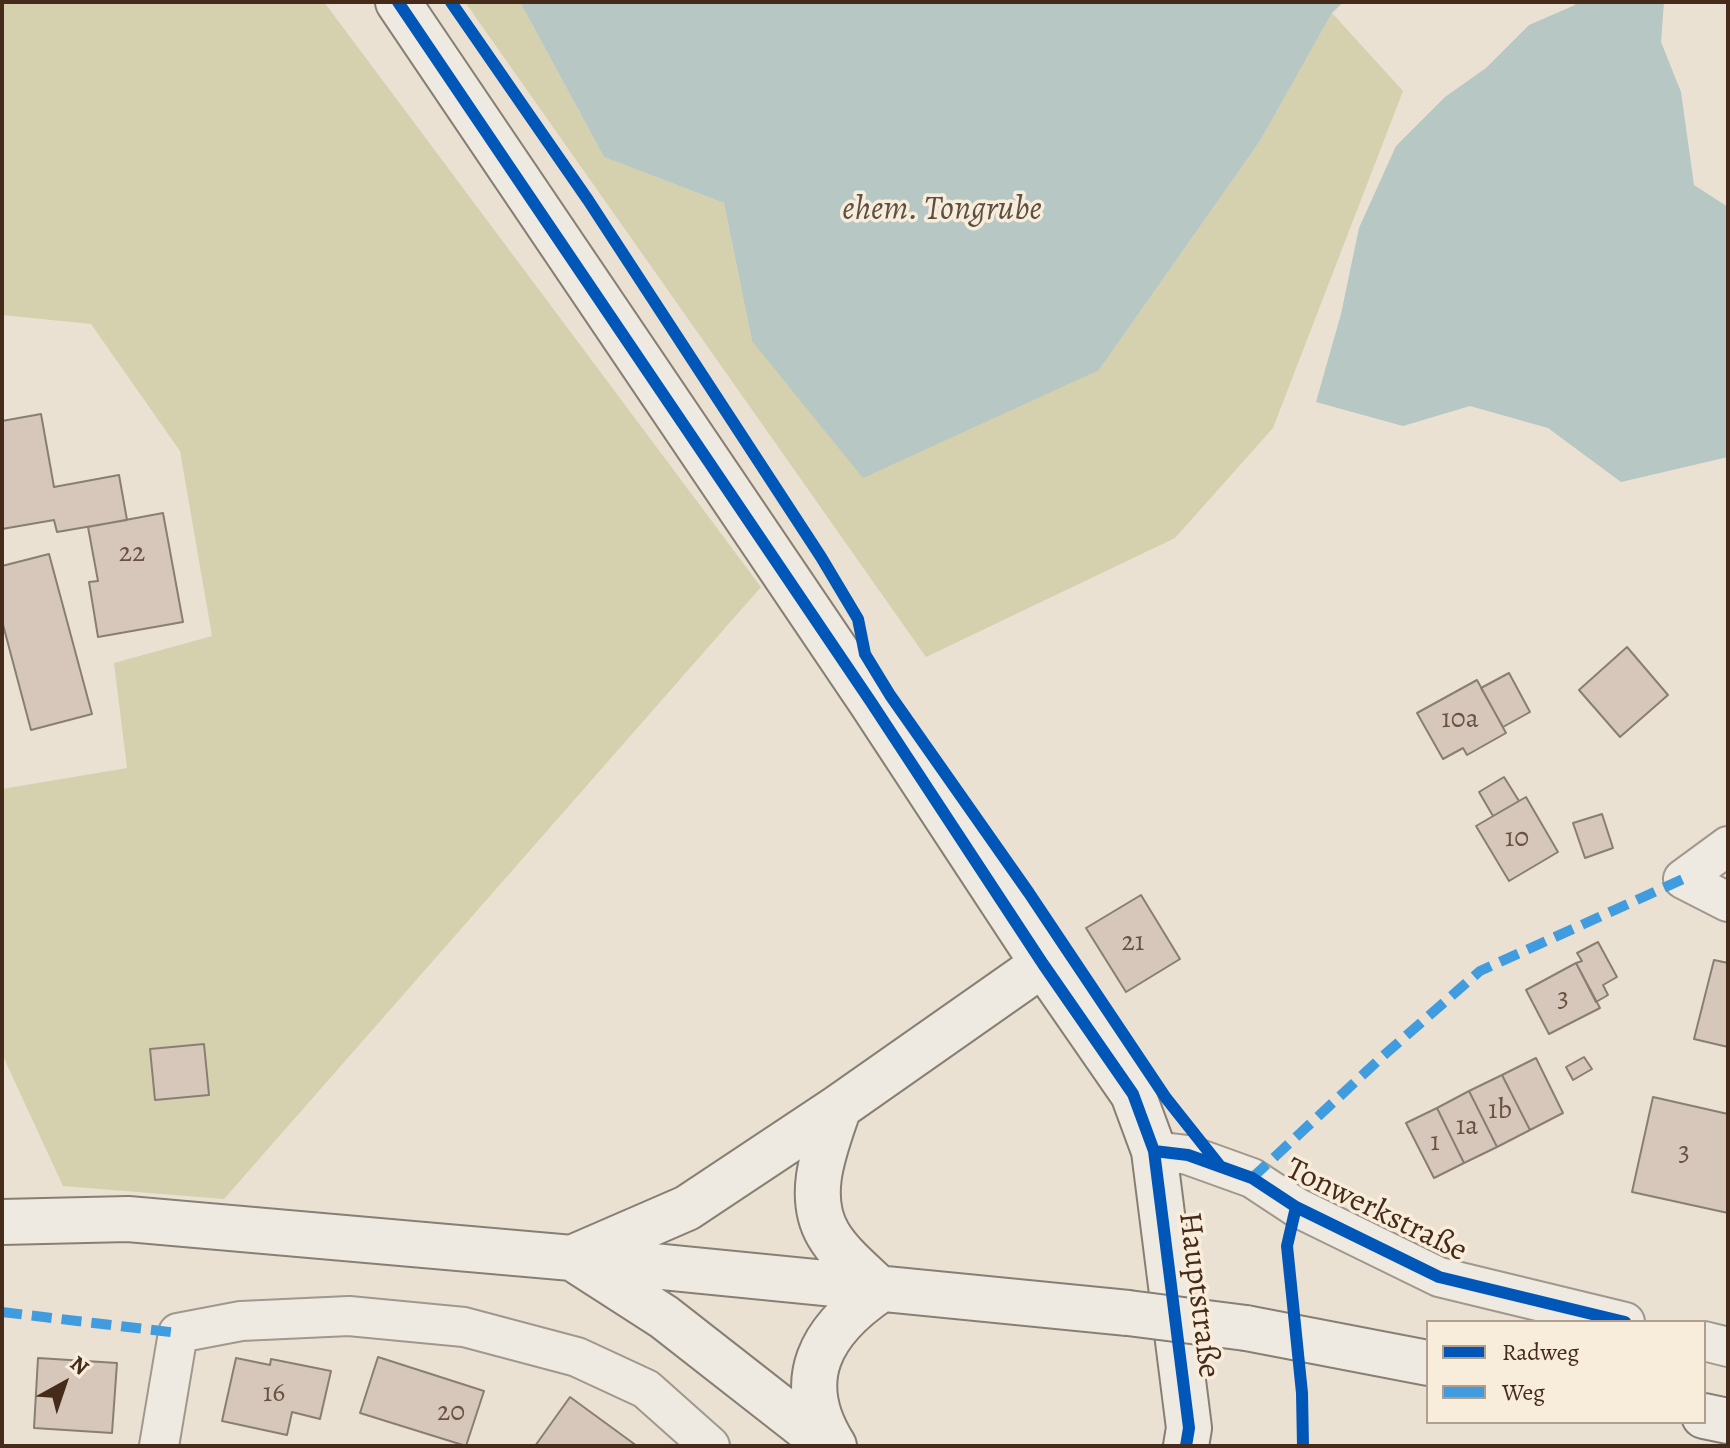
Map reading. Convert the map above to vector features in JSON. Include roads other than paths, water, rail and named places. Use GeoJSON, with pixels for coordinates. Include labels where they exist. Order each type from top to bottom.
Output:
{"type":"FeatureCollection","features":[{"type":"Feature","properties":{"kind":"main road","name":"Hauptstraße"},"geometry":{"type":"LineString","coordinates":[[398,2],[1133,1094],[1154,1151],[1189,1428],[1186,1446]]}},
{"type":"Feature","properties":{"kind":"main road"},"geometry":{"type":"LineString","coordinates":[[572,1258],[687,1208],[839,1107],[1043,964]]}},
{"type":"Feature","properties":{"kind":"main road"},"geometry":{"type":"LineString","coordinates":[[839,1107],[819,1167],[820,1206],[828,1234],[880,1290]]}},
{"type":"Feature","properties":{"kind":"main road"},"geometry":{"type":"LineString","coordinates":[[2,1222],[128,1219],[572,1258],[1128,1313],[1246,1328],[1426,1363]]}},
{"type":"Feature","properties":{"kind":"main road"},"geometry":{"type":"LineString","coordinates":[[572,1258],[664,1317],[832,1446]]}},
{"type":"Feature","properties":{"kind":"main road"},"geometry":{"type":"LineString","coordinates":[[832,1446],[819,1423],[812,1391],[819,1354],[842,1320],[880,1290]]}},
{"type":"Feature","properties":{"kind":"main road"},"geometry":{"type":"LineString","coordinates":[[1706,1416],[1728,1421]]}},
{"type":"Feature","properties":{"kind":"street"},"geometry":{"type":"LineString","coordinates":[[1728,846],[1683,879],[1728,902]]}},
{"type":"Feature","properties":{"kind":"street","name":"Tonwerkstraße"},"geometry":{"type":"LineString","coordinates":[[1154,1151],[1188,1155],[1252,1178],[1296,1207],[1439,1277],[1617,1320]]}},
{"type":"Feature","properties":{"kind":"street"},"geometry":{"type":"LineString","coordinates":[[159,1446],[178,1333],[241,1321],[349,1316],[464,1327],[577,1357],[646,1389],[710,1446]]}},
{"type":"Feature","properties":{"kind":"street"},"geometry":{"type":"LineString","coordinates":[[1706,1342],[1728,1347]]}},
{"type":"Feature","properties":{"kind":"water","name":"ehem. Tongrube"},"geometry":{"type":"Polygon","coordinates":[[[520,2],[1343,2],[1332,13],[1260,141],[1099,370],[863,478],[752,341],[724,203],[604,157],[520,2]]]}},
{"type":"Feature","properties":{"kind":"water"},"geometry":{"type":"Polygon","coordinates":[[[1574,2],[1664,2],[1661,42],[1681,92],[1694,185],[1728,207],[1728,457],[1621,482],[1548,428],[1470,406],[1403,426],[1316,402],[1341,314],[1359,228],[1396,146],[1445,97],[1486,68],[1529,25],[1575,5],[1574,2]]]}}]}
